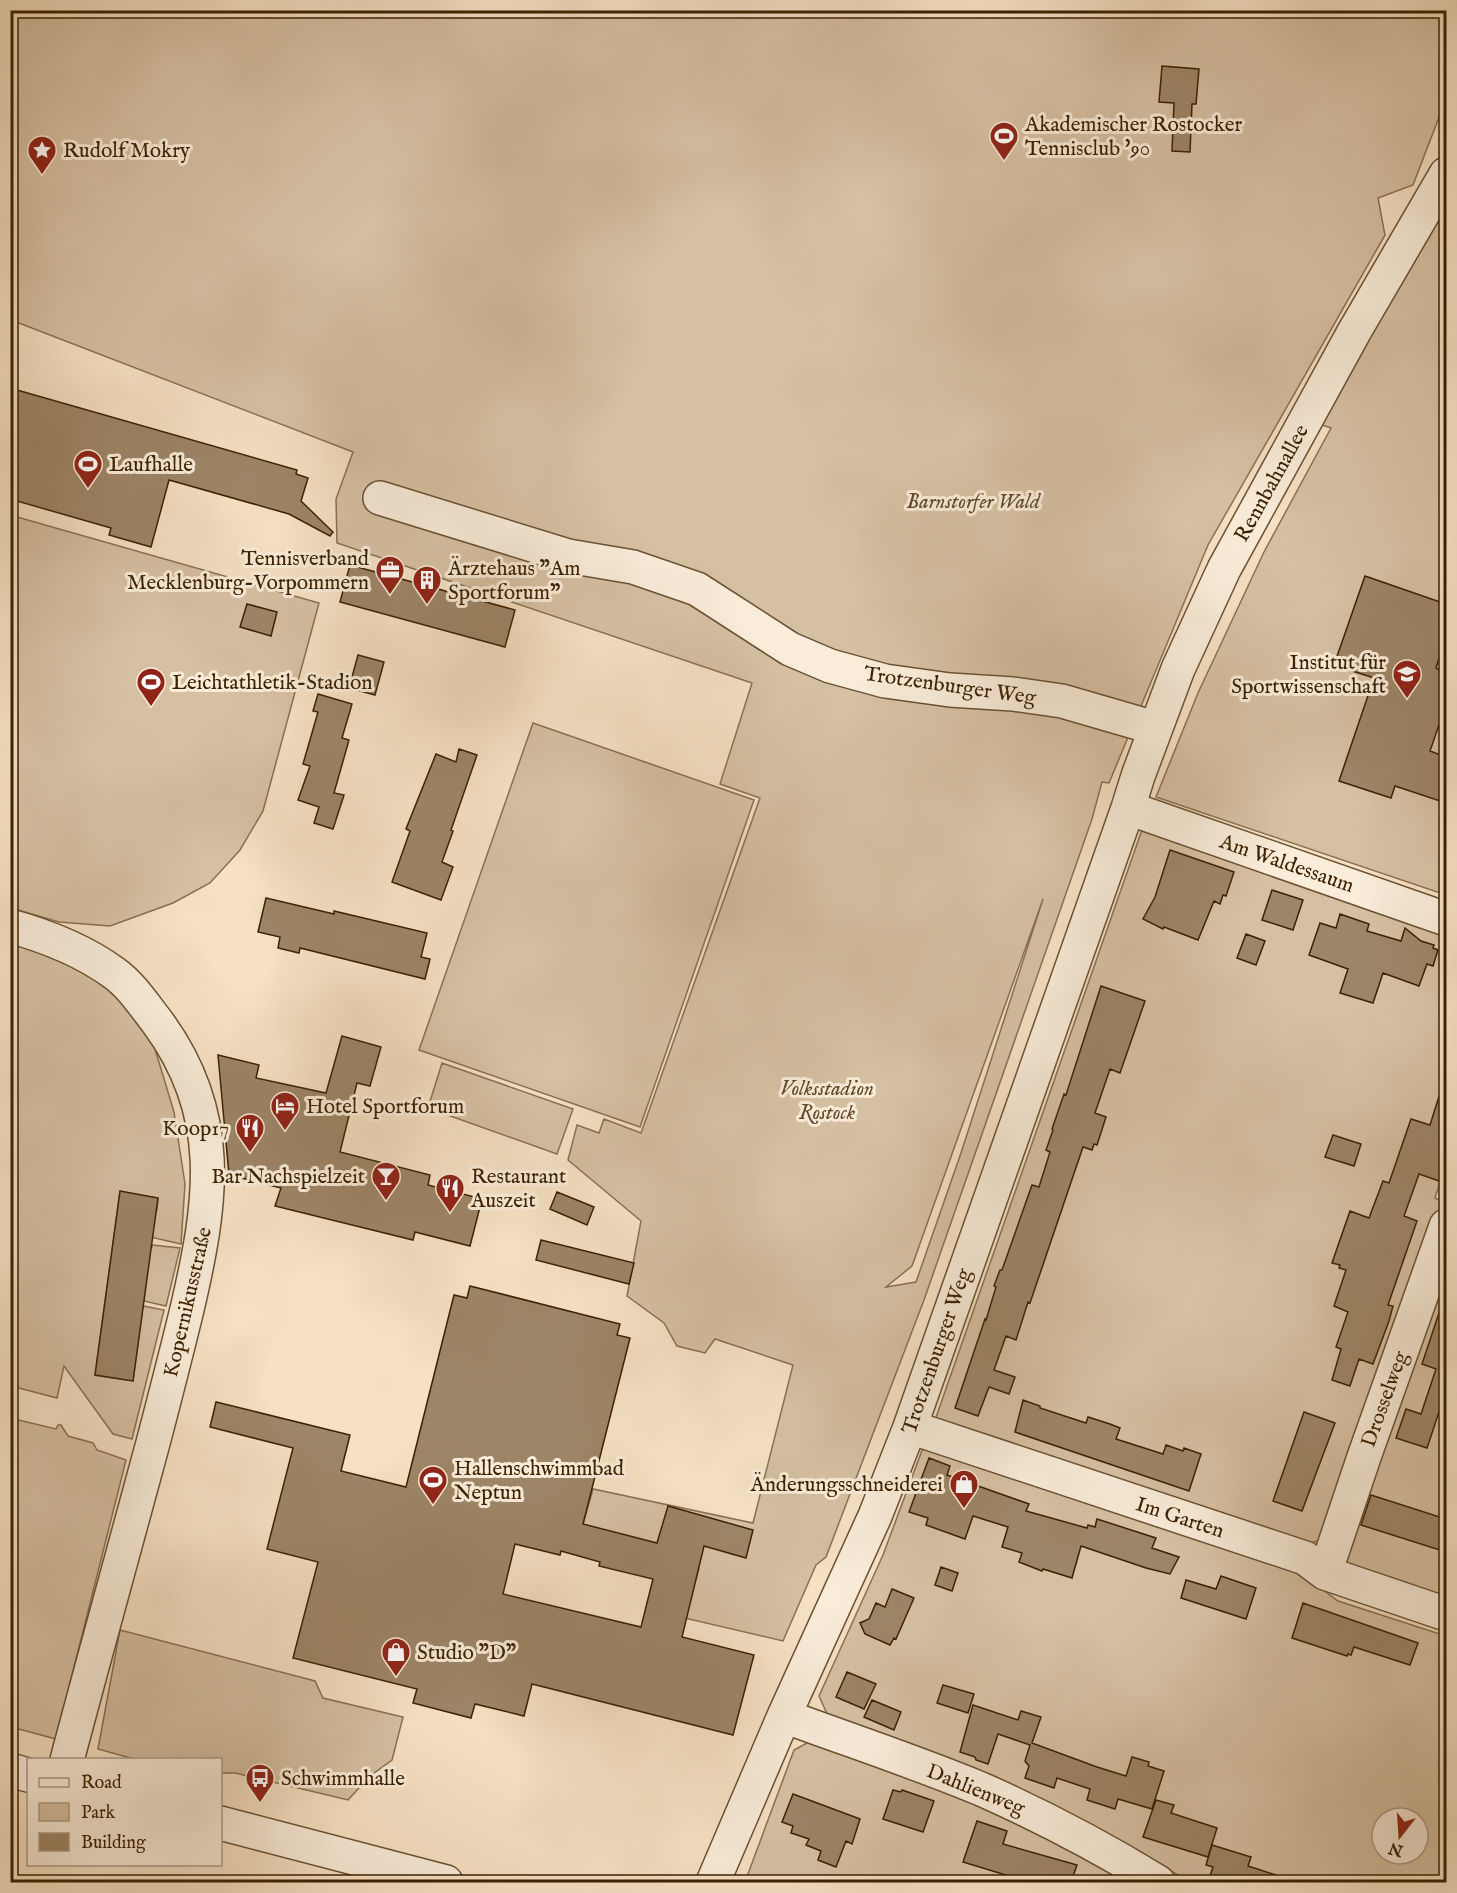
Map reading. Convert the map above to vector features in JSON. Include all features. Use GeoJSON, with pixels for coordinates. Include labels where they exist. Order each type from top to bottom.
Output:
{"type":"FeatureCollection","features":[{"type":"Feature","properties":{"kind":"street","name":"Rennbahnallee"},"geometry":{"type":"LineString","coordinates":[[1135,810],[1155,728],[1178,669],[1224,569],[1354,332],[1446,174]]}},
{"type":"Feature","properties":{"kind":"street","name":"Trotzenburger Weg"},"geometry":{"type":"LineString","coordinates":[[380,498],[568,556],[633,567],[697,589],[790,650],[830,666],[885,681],[1062,701],[1155,728]]}},
{"type":"Feature","properties":{"kind":"street","name":"Trotzenburger Weg"},"geometry":{"type":"LineString","coordinates":[[713,1882],[784,1716],[875,1516],[910,1427],[1135,810]]}},
{"type":"Feature","properties":{"kind":"street","name":"Am Waldessaum"},"geometry":{"type":"LineString","coordinates":[[1135,810],[1446,919]]}},
{"type":"Feature","properties":{"kind":"street","name":"Kopernikusstraße"},"geometry":{"type":"LineString","coordinates":[[10,926],[36,933],[77,951],[114,973],[136,993],[173,1044],[190,1079],[206,1138],[207,1209],[201,1248],[172,1371],[68,1758]]}},
{"type":"Feature","properties":{"kind":"street","name":"Drosselweg"},"geometry":{"type":"LineString","coordinates":[[1325,1573],[1364,1456],[1440,1263],[1446,1226]]}},
{"type":"Feature","properties":{"kind":"street","name":"Im Garten"},"geometry":{"type":"LineString","coordinates":[[910,1427],[1305,1558],[1325,1573],[1446,1614]]}},
{"type":"Feature","properties":{"kind":"street","name":"Dahlienweg"},"geometry":{"type":"LineString","coordinates":[[784,1716],[978,1788],[1030,1811],[1117,1857],[1158,1882]]}},
{"type":"Feature","properties":{"kind":"street"},"geometry":{"type":"LineString","coordinates":[[10,1770],[27,1775]]}},
{"type":"Feature","properties":{"kind":"street"},"geometry":{"type":"LineString","coordinates":[[222,1824],[446,1882]]}},
{"type":"Feature","properties":{"kind":"green space"},"geometry":{"type":"Polygon","coordinates":[[[10,11],[1446,11],[1446,99],[1413,185],[1378,198],[1385,235],[1208,545],[1109,783],[1102,782],[1092,819],[924,1300],[826,1557],[816,1565],[783,1641],[646,1609],[648,1599],[688,1609],[699,1568],[666,1559],[583,1524],[593,1489],[753,1523],[793,1365],[715,1339],[705,1353],[677,1346],[664,1323],[627,1296],[641,1221],[568,1160],[577,1125],[599,1133],[604,1119],[641,1133],[760,798],[720,784],[752,683],[337,543],[336,499],[353,452],[11,320],[10,11]],[[1043,899],[912,1266],[886,1287],[916,1282],[961,1153],[1043,899]]]}},
{"type":"Feature","properties":{"kind":"green space"},"geometry":{"type":"Polygon","coordinates":[[[1446,201],[1446,895],[1156,797],[1198,693],[1264,552],[1331,428],[1322,425],[1446,201]]]}},
{"type":"Feature","properties":{"kind":"green space","name":"Leichtathletik-Stadion"},"geometry":{"type":"Polygon","coordinates":[[[10,515],[319,603],[263,811],[240,850],[210,883],[173,903],[110,926],[59,922],[11,908],[10,515]]]}},
{"type":"Feature","properties":{"kind":"green space"},"geometry":{"type":"Polygon","coordinates":[[[533,723],[754,800],[640,1127],[419,1050],[533,723]]]}},
{"type":"Feature","properties":{"kind":"green space"},"geometry":{"type":"Polygon","coordinates":[[[1143,827],[1446,931],[1446,1163],[1435,1198],[1446,1203],[1318,1541],[1308,1543],[934,1423],[1143,827]]]}},
{"type":"Feature","properties":{"kind":"green space"},"geometry":{"type":"Polygon","coordinates":[[[10,937],[59,954],[121,995],[152,1039],[174,1112],[185,1184],[181,1244],[150,1237],[153,1210],[157,1210],[158,1198],[120,1192],[95,1375],[133,1381],[143,1306],[164,1310],[132,1439],[113,1434],[64,1366],[57,1398],[11,1386],[10,937]]]}},
{"type":"Feature","properties":{"kind":"green space"},"geometry":{"type":"Polygon","coordinates":[[[442,1063],[573,1109],[557,1154],[428,1108],[442,1063]]]}},
{"type":"Feature","properties":{"kind":"green space"},"geometry":{"type":"Polygon","coordinates":[[[152,1245],[180,1248],[166,1306],[144,1301],[147,1247],[152,1247],[152,1245]]]}},
{"type":"Feature","properties":{"kind":"green space"},"geometry":{"type":"Polygon","coordinates":[[[1446,1273],[1446,1597],[1340,1562],[1446,1273]]]}},
{"type":"Feature","properties":{"kind":"green space"},"geometry":{"type":"Polygon","coordinates":[[[10,1418],[56,1429],[58,1425],[61,1425],[68,1436],[93,1443],[97,1450],[126,1460],[56,1739],[11,1727],[10,1418]]]}},
{"type":"Feature","properties":{"kind":"green space"},"geometry":{"type":"Polygon","coordinates":[[[924,1445],[1302,1574],[1338,1601],[1446,1636],[1446,1882],[1189,1882],[1152,1859],[828,1716],[819,1696],[883,1555],[924,1445]]]}},
{"type":"Feature","properties":{"kind":"green space"},"geometry":{"type":"Polygon","coordinates":[[[120,1630],[315,1681],[323,1698],[403,1717],[392,1760],[370,1776],[348,1800],[235,1773],[222,1773],[222,1758],[130,1758],[98,1749],[120,1630]]]}},
{"type":"Feature","properties":{"kind":"green space"},"geometry":{"type":"Polygon","coordinates":[[[816,1738],[1010,1818],[1135,1882],[745,1882],[794,1750],[816,1738]]]}},
{"type":"Feature","properties":{"kind":"building"},"geometry":{"type":"Polygon","coordinates":[[[1162,66],[1199,69],[1196,104],[1192,104],[1190,152],[1172,151],[1174,103],[1159,102],[1162,66]]]}},
{"type":"Feature","properties":{"kind":"building","name":"Laufhalle"},"geometry":{"type":"Polygon","coordinates":[[[10,388],[297,470],[296,474],[308,478],[301,501],[333,532],[330,536],[289,514],[169,480],[151,547],[109,535],[111,528],[10,499],[10,388]]]}},
{"type":"Feature","properties":{"kind":"building","name":"Ärztehaus \"Am Sportforum\""},"geometry":{"type":"Polygon","coordinates":[[[350,565],[515,610],[505,647],[340,602],[350,565]]]}},
{"type":"Feature","properties":{"kind":"building","name":"Institut für Sportwissenschaft"},"geometry":{"type":"Polygon","coordinates":[[[1365,576],[1446,604],[1446,636],[1436,668],[1446,674],[1446,721],[1441,719],[1430,751],[1446,757],[1446,803],[1395,786],[1391,798],[1339,781],[1374,678],[1334,665],[1365,576]]]}},
{"type":"Feature","properties":{"kind":"building"},"geometry":{"type":"Polygon","coordinates":[[[247,604],[277,612],[271,636],[240,627],[247,604]]]}},
{"type":"Feature","properties":{"kind":"building"},"geometry":{"type":"Polygon","coordinates":[[[358,655],[384,662],[375,695],[349,688],[358,655]]]}},
{"type":"Feature","properties":{"kind":"building"},"geometry":{"type":"Polygon","coordinates":[[[318,694],[352,704],[342,738],[349,740],[334,793],[344,795],[333,829],[314,823],[319,807],[298,800],[310,766],[303,764],[318,712],[313,711],[318,694]]]}},
{"type":"Feature","properties":{"kind":"building"},"geometry":{"type":"Polygon","coordinates":[[[459,749],[477,755],[442,862],[453,867],[441,900],[392,882],[410,831],[406,829],[436,754],[456,762],[459,749]]]}},
{"type":"Feature","properties":{"kind":"building"},"geometry":{"type":"Polygon","coordinates":[[[1170,850],[1234,872],[1226,896],[1223,895],[1220,904],[1214,901],[1198,940],[1164,927],[1163,929],[1143,919],[1155,897],[1170,850]]]}},
{"type":"Feature","properties":{"kind":"building"},"geometry":{"type":"Polygon","coordinates":[[[1272,890],[1303,900],[1293,930],[1262,920],[1272,890]]]}},
{"type":"Feature","properties":{"kind":"building"},"geometry":{"type":"Polygon","coordinates":[[[266,898],[427,933],[421,957],[430,959],[425,979],[300,948],[299,953],[278,948],[280,937],[258,932],[266,898]]]}},
{"type":"Feature","properties":{"kind":"building"},"geometry":{"type":"Polygon","coordinates":[[[1340,914],[1369,924],[1367,931],[1401,941],[1405,928],[1421,941],[1434,945],[1433,948],[1438,950],[1433,966],[1427,964],[1419,986],[1383,973],[1373,1003],[1340,993],[1348,969],[1309,955],[1320,923],[1336,928],[1340,914]]]}},
{"type":"Feature","properties":{"kind":"building"},"geometry":{"type":"Polygon","coordinates":[[[1246,934],[1265,941],[1256,965],[1237,958],[1246,934]]]}},
{"type":"Feature","properties":{"kind":"building"},"geometry":{"type":"Polygon","coordinates":[[[1101,986],[1145,1001],[1120,1073],[1110,1069],[1095,1113],[1106,1117],[1097,1145],[1094,1144],[1092,1150],[1083,1147],[1016,1340],[1006,1336],[994,1370],[1015,1377],[1009,1394],[989,1387],[978,1416],[955,1408],[986,1320],[996,1287],[994,1286],[1002,1270],[1032,1185],[1039,1187],[1050,1152],[1046,1150],[1052,1129],[1064,1094],[1066,1095],[1101,986]]]}},
{"type":"Feature","properties":{"kind":"building","name":"Hotel Sportforum"},"geometry":{"type":"Polygon","coordinates":[[[342,1036],[381,1047],[370,1086],[357,1083],[340,1152],[430,1175],[428,1185],[482,1199],[470,1246],[415,1232],[413,1240],[275,1206],[281,1188],[229,1175],[218,1055],[259,1065],[256,1078],[326,1093],[342,1036]]]}},
{"type":"Feature","properties":{"kind":"building"},"geometry":{"type":"Polygon","coordinates":[[[1443,1084],[1446,1085],[1446,1160],[1439,1181],[1419,1174],[1404,1216],[1417,1221],[1388,1305],[1393,1306],[1373,1364],[1359,1359],[1350,1386],[1332,1380],[1341,1349],[1336,1347],[1348,1312],[1334,1306],[1346,1270],[1332,1263],[1350,1211],[1369,1218],[1383,1181],[1389,1183],[1411,1119],[1430,1125],[1443,1084]]]}},
{"type":"Feature","properties":{"kind":"building"},"geometry":{"type":"Polygon","coordinates":[[[1333,1135],[1361,1144],[1354,1166],[1325,1157],[1333,1135]]]}},
{"type":"Feature","properties":{"kind":"building"},"geometry":{"type":"Polygon","coordinates":[[[120,1191],[158,1198],[133,1381],[95,1375],[120,1191]]]}},
{"type":"Feature","properties":{"kind":"building"},"geometry":{"type":"Polygon","coordinates":[[[557,1192],[594,1207],[587,1225],[550,1209],[557,1192]]]}},
{"type":"Feature","properties":{"kind":"building"},"geometry":{"type":"Polygon","coordinates":[[[541,1240],[634,1263],[629,1284],[536,1260],[541,1240]]]}},
{"type":"Feature","properties":{"kind":"building","name":"Hallenschwimmbad Neptun"},"geometry":{"type":"Polygon","coordinates":[[[470,1286],[620,1324],[617,1335],[630,1338],[583,1524],[657,1543],[668,1506],[753,1530],[746,1558],[704,1546],[682,1637],[754,1655],[733,1735],[532,1684],[524,1716],[475,1704],[471,1718],[413,1703],[417,1689],[293,1658],[318,1562],[267,1549],[293,1448],[210,1427],[216,1402],[350,1435],[341,1471],[406,1487],[454,1295],[467,1298],[470,1286]],[[515,1544],[503,1594],[641,1627],[653,1579],[599,1566],[600,1562],[561,1551],[560,1555],[515,1544]]]}},
{"type":"Feature","properties":{"kind":"building"},"geometry":{"type":"Polygon","coordinates":[[[1443,1301],[1446,1302],[1446,1391],[1427,1448],[1396,1438],[1406,1409],[1421,1414],[1436,1369],[1422,1364],[1443,1301]]]}},
{"type":"Feature","properties":{"kind":"building"},"geometry":{"type":"Polygon","coordinates":[[[1023,1400],[1086,1423],[1088,1417],[1110,1424],[1120,1428],[1116,1439],[1163,1454],[1166,1445],[1201,1454],[1189,1491],[1015,1432],[1023,1400]]]}},
{"type":"Feature","properties":{"kind":"building"},"geometry":{"type":"Polygon","coordinates":[[[1304,1412],[1335,1423],[1302,1511],[1273,1501],[1304,1412]]]}},
{"type":"Feature","properties":{"kind":"building"},"geometry":{"type":"Polygon","coordinates":[[[929,1458],[950,1466],[947,1475],[1029,1504],[1026,1511],[1087,1528],[1088,1525],[1095,1527],[1097,1519],[1156,1538],[1152,1548],[1179,1557],[1170,1574],[1081,1546],[1072,1578],[1043,1569],[1042,1571],[1019,1562],[1022,1553],[1002,1547],[1008,1527],[973,1516],[965,1539],[926,1525],[928,1518],[909,1512],[929,1458]]]}},
{"type":"Feature","properties":{"kind":"building"},"geometry":{"type":"Polygon","coordinates":[[[1371,1495],[1446,1519],[1446,1552],[1361,1525],[1371,1495]]]}},
{"type":"Feature","properties":{"kind":"building"},"geometry":{"type":"Polygon","coordinates":[[[941,1567],[958,1573],[952,1591],[935,1585],[941,1567]]]}},
{"type":"Feature","properties":{"kind":"building"},"geometry":{"type":"Polygon","coordinates":[[[1221,1576],[1256,1588],[1246,1619],[1181,1598],[1186,1580],[1216,1589],[1221,1576]]]}},
{"type":"Feature","properties":{"kind":"building"},"geometry":{"type":"Polygon","coordinates":[[[892,1589],[914,1598],[896,1639],[894,1638],[890,1645],[865,1634],[860,1623],[869,1619],[876,1603],[885,1607],[892,1589]]]}},
{"type":"Feature","properties":{"kind":"building"},"geometry":{"type":"Polygon","coordinates":[[[1303,1603],[1418,1643],[1410,1665],[1354,1647],[1351,1655],[1347,1656],[1292,1638],[1303,1603]]]}},
{"type":"Feature","properties":{"kind":"building"},"geometry":{"type":"Polygon","coordinates":[[[847,1672],[876,1684],[864,1709],[836,1697],[847,1672]]]}},
{"type":"Feature","properties":{"kind":"building"},"geometry":{"type":"Polygon","coordinates":[[[943,1685],[974,1694],[968,1713],[937,1703],[943,1685]]]}},
{"type":"Feature","properties":{"kind":"building"},"geometry":{"type":"Polygon","coordinates":[[[872,1700],[901,1712],[894,1730],[864,1717],[872,1700]]]}},
{"type":"Feature","properties":{"kind":"building"},"geometry":{"type":"Polygon","coordinates":[[[973,1705],[1018,1720],[1021,1711],[1041,1717],[1032,1743],[1097,1767],[1126,1776],[1132,1757],[1149,1762],[1148,1766],[1164,1771],[1152,1809],[1118,1799],[1115,1809],[1087,1800],[1090,1789],[1057,1778],[1054,1788],[1025,1778],[1029,1766],[1025,1761],[1030,1745],[998,1734],[988,1764],[960,1752],[973,1705]]]}},
{"type":"Feature","properties":{"kind":"building"},"geometry":{"type":"Polygon","coordinates":[[[893,1790],[901,1792],[902,1790],[934,1801],[923,1832],[883,1819],[893,1790]]]}},
{"type":"Feature","properties":{"kind":"building"},"geometry":{"type":"Polygon","coordinates":[[[793,1794],[860,1819],[852,1844],[846,1841],[836,1867],[818,1860],[821,1851],[806,1845],[809,1839],[791,1833],[793,1826],[782,1822],[793,1794]]]}},
{"type":"Feature","properties":{"kind":"building"},"geometry":{"type":"Polygon","coordinates":[[[1156,1800],[1174,1805],[1171,1813],[1217,1828],[1208,1857],[1143,1837],[1156,1800]]]}},
{"type":"Feature","properties":{"kind":"building"},"geometry":{"type":"Polygon","coordinates":[[[977,1821],[1007,1831],[1003,1844],[1077,1865],[1071,1882],[1029,1882],[963,1862],[977,1821]]]}},
{"type":"Feature","properties":{"kind":"building"},"geometry":{"type":"Polygon","coordinates":[[[1212,1845],[1251,1857],[1248,1866],[1288,1879],[1288,1882],[1229,1882],[1210,1876],[1213,1867],[1206,1865],[1212,1845]]]}},
{"type":"Feature","properties":{"kind":"place","name":"Akademischer Rostocker Tennisclub '90"},"geometry":{"type":"Point","coordinates":[1004,162]}},
{"type":"Feature","properties":{"kind":"place","name":"Rudolf Mokry"},"geometry":{"type":"Point","coordinates":[42,176]}},
{"type":"Feature","properties":{"kind":"place","name":"Laufhalle"},"geometry":{"type":"Point","coordinates":[88,490]}},
{"type":"Feature","properties":{"kind":"place","name":"Tennisverband Mecklenburg-Vorpommern"},"geometry":{"type":"Point","coordinates":[390,596]}},
{"type":"Feature","properties":{"kind":"place","name":"Ärztehaus \"Am Sportforum\""},"geometry":{"type":"Point","coordinates":[427,606]}},
{"type":"Feature","properties":{"kind":"place","name":"Institut für Sportwissenschaft"},"geometry":{"type":"Point","coordinates":[1407,700]}},
{"type":"Feature","properties":{"kind":"place","name":"Leichtathletik-Stadion"},"geometry":{"type":"Point","coordinates":[151,708]}},
{"type":"Feature","properties":{"kind":"place","name":"Hotel Sportforum"},"geometry":{"type":"Point","coordinates":[285,1132]}},
{"type":"Feature","properties":{"kind":"place","name":"Koop17"},"geometry":{"type":"Point","coordinates":[250,1154]}},
{"type":"Feature","properties":{"kind":"place","name":"Bar Nachspielzeit"},"geometry":{"type":"Point","coordinates":[386,1202]}},
{"type":"Feature","properties":{"kind":"place","name":"Restaurant Auszeit"},"geometry":{"type":"Point","coordinates":[450,1214]}},
{"type":"Feature","properties":{"kind":"place","name":"Hallenschwimmbad Neptun"},"geometry":{"type":"Point","coordinates":[433,1506]}},
{"type":"Feature","properties":{"kind":"place","name":"Änderungsschneiderei"},"geometry":{"type":"Point","coordinates":[964,1510]}},
{"type":"Feature","properties":{"kind":"place","name":"Studio \"D\""},"geometry":{"type":"Point","coordinates":[396,1678]}},
{"type":"Feature","properties":{"kind":"place","name":"Schwimmhalle"},"geometry":{"type":"Point","coordinates":[260,1804]}},
{"type":"Feature","properties":{"kind":"park label","name":"Barnstorfer Wald"},"geometry":{"type":"Point","coordinates":[973,501]}},
{"type":"Feature","properties":{"kind":"park label","name":"Volksstadion Rostock"},"geometry":{"type":"Point","coordinates":[827,1100]}}]}
